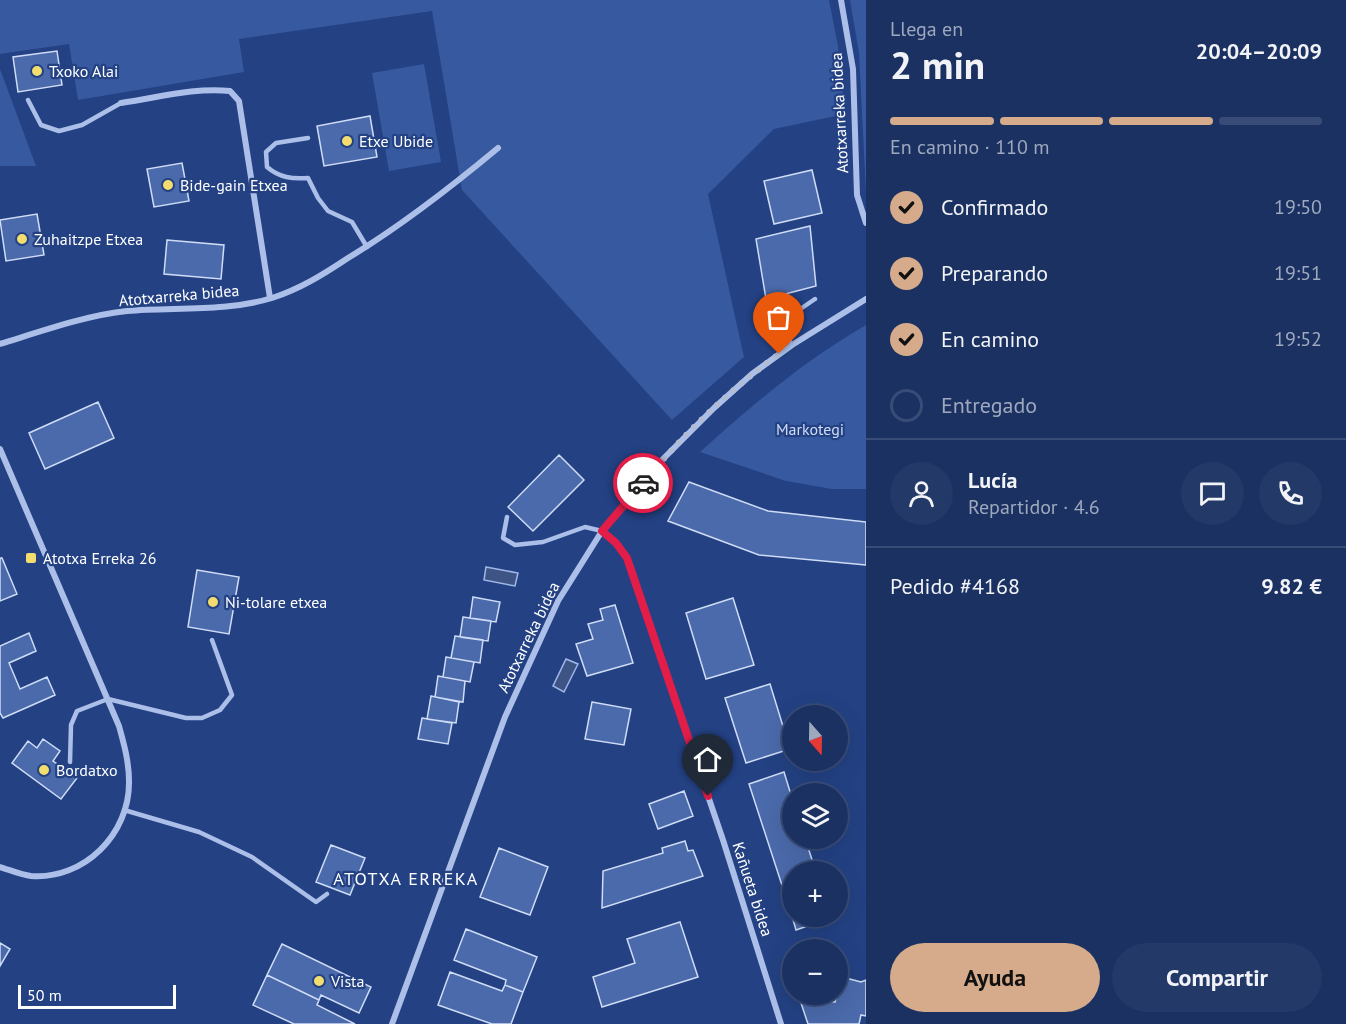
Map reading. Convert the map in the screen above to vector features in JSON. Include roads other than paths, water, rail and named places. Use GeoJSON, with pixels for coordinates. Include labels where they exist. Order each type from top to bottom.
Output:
{"type":"FeatureCollection","features":[{"type":"Feature","properties":{"kind":"street","name":"Atotxarreka bidea"},"geometry":{"type":"LineString","coordinates":[[841,0],[853,69],[857,195],[866,223]]}},
{"type":"Feature","properties":{"kind":"street"},"geometry":{"type":"LineString","coordinates":[[121,103],[218,90],[230,91],[239,101],[270,298]]}},
{"type":"Feature","properties":{"kind":"street","name":"Atotxarreka bidea"},"geometry":{"type":"LineString","coordinates":[[0,344],[124,311],[208,307],[270,298],[291,291],[321,276],[434,201],[498,148]]}},
{"type":"Feature","properties":{"kind":"street","name":"Atotxarreka bidea"},"geometry":{"type":"LineString","coordinates":[[392,1024],[505,717],[558,601],[602,531],[662,460],[752,374],[792,345],[866,299]]}},
{"type":"Feature","properties":{"kind":"street"},"geometry":{"type":"LineString","coordinates":[[0,449],[108,699],[125,746],[130,782],[124,810],[113,835],[91,860],[61,874],[30,876],[0,867]]}},
{"type":"Feature","properties":{"kind":"street","name":"Kañueta bidea"},"geometry":{"type":"LineString","coordinates":[[602,531],[616,543],[627,558],[723,840],[781,1024]]}},
{"type":"Feature","properties":{"kind":"lane"},"geometry":{"type":"LineString","coordinates":[[28,100],[41,125],[59,131],[82,126],[121,103]]}},
{"type":"Feature","properties":{"kind":"lane"},"geometry":{"type":"LineString","coordinates":[[308,138],[276,143],[266,152],[267,167],[276,175],[290,179],[308,178],[318,198],[328,211],[352,222],[367,247]]}},
{"type":"Feature","properties":{"kind":"lane"},"geometry":{"type":"LineString","coordinates":[[792,345],[780,323],[815,299]]}},
{"type":"Feature","properties":{"kind":"lane"},"geometry":{"type":"LineString","coordinates":[[507,518],[503,538],[515,545],[543,542],[585,527],[602,531]]}},
{"type":"Feature","properties":{"kind":"lane"},"geometry":{"type":"LineString","coordinates":[[70,762],[71,725],[77,711],[108,699],[186,718],[202,718],[220,710],[232,695],[212,640]]}},
{"type":"Feature","properties":{"kind":"lane"},"geometry":{"type":"LineString","coordinates":[[124,810],[199,831],[252,857],[316,902],[327,894]]}},
{"type":"Feature","properties":{"kind":"place","name":"Txoko Alai"},"geometry":{"type":"Point","coordinates":[37,71]}},
{"type":"Feature","properties":{"kind":"place","name":"Etxe Ubide"},"geometry":{"type":"Point","coordinates":[347,141]}},
{"type":"Feature","properties":{"kind":"place","name":"Bide-gain Etxea"},"geometry":{"type":"Point","coordinates":[168,185]}},
{"type":"Feature","properties":{"kind":"place","name":"Zuhaitzpe Etxea"},"geometry":{"type":"Point","coordinates":[22,239]}},
{"type":"Feature","properties":{"kind":"place","name":"Atotxa Erreka 26"},"geometry":{"type":"Point","coordinates":[31,558]}},
{"type":"Feature","properties":{"kind":"place","name":"Ni-tolare etxea"},"geometry":{"type":"Point","coordinates":[213,602]}},
{"type":"Feature","properties":{"kind":"place","name":"Bordatxo"},"geometry":{"type":"Point","coordinates":[44,770]}},
{"type":"Feature","properties":{"kind":"place","name":"Vista"},"geometry":{"type":"Point","coordinates":[319,981]}},
{"type":"Feature","properties":{"kind":"district","name":"ATOTXA ERREKA"},"geometry":{"type":"Point","coordinates":[406,878]}},
{"type":"Feature","properties":{"kind":"park label","name":"Markotegi"},"geometry":{"type":"Point","coordinates":[810,429]}}]}
